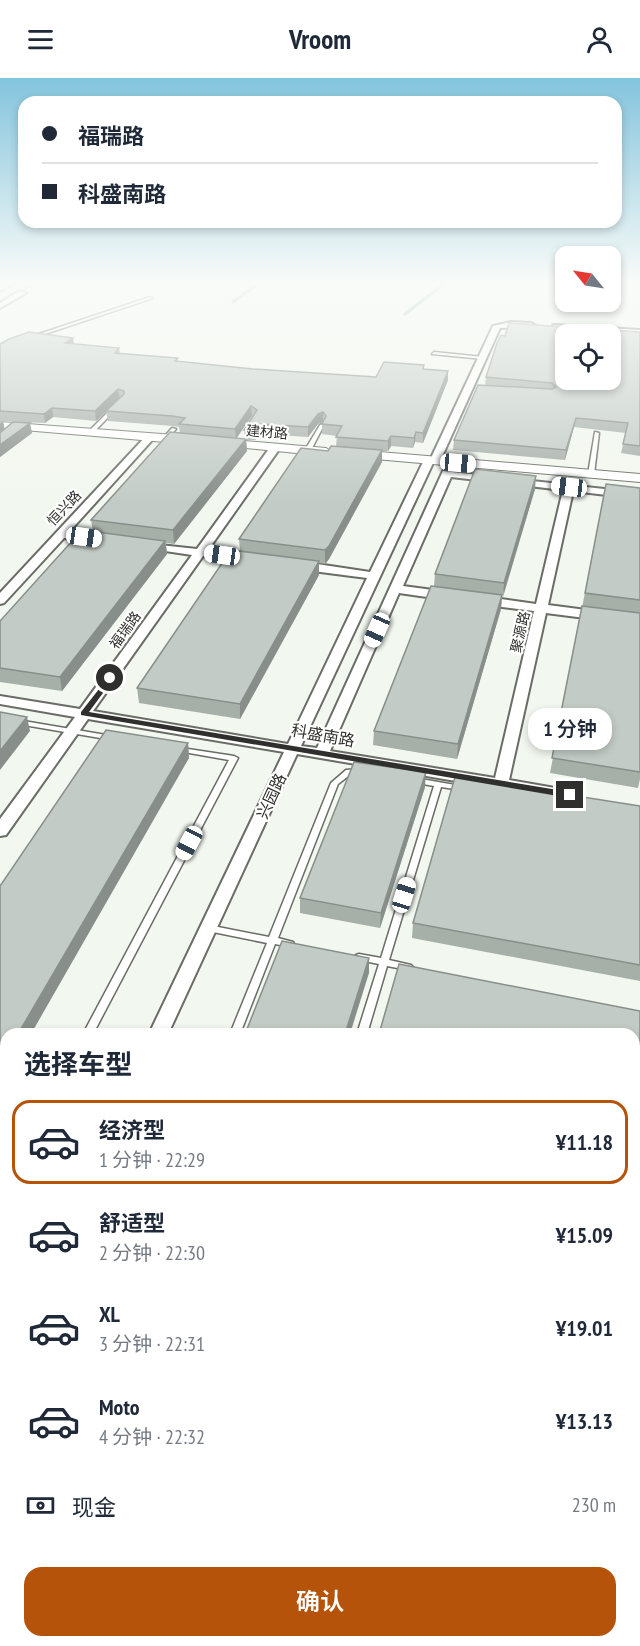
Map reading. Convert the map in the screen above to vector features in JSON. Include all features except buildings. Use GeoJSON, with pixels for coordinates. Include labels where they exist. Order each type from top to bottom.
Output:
{"type":"FeatureCollection","features":[{"type":"Feature","properties":{"kind":"street","name":"兴园路"},"geometry":{"type":"LineString","coordinates":[[161,1028],[375,576],[483,358]]}},
{"type":"Feature","properties":{"kind":"street","name":"建材路"},"geometry":{"type":"LineString","coordinates":[[8,428],[150,437],[170,434],[207,442],[239,440],[275,448],[640,478]]}},
{"type":"Feature","properties":{"kind":"street","name":"恒兴路"},"geometry":{"type":"LineString","coordinates":[[0,600],[150,437]]}},
{"type":"Feature","properties":{"kind":"street","name":"福瑞路"},"geometry":{"type":"LineString","coordinates":[[0,831],[275,448]]}},
{"type":"Feature","properties":{"kind":"street"},"geometry":{"type":"LineString","coordinates":[[322,753],[447,473],[640,496]]}},
{"type":"Feature","properties":{"kind":"street","name":"聚源路"},"geometry":{"type":"LineString","coordinates":[[501,783],[569,487]]}},
{"type":"Feature","properties":{"kind":"street"},"geometry":{"type":"LineString","coordinates":[[61,534],[107,540]]}},
{"type":"Feature","properties":{"kind":"street"},"geometry":{"type":"LineString","coordinates":[[130,543],[258,560]]}},
{"type":"Feature","properties":{"kind":"street"},"geometry":{"type":"LineString","coordinates":[[281,563],[375,576]]}},
{"type":"Feature","properties":{"kind":"street"},"geometry":{"type":"LineString","coordinates":[[395,589],[640,621]]}},
{"type":"Feature","properties":{"kind":"street","name":"科盛南路"},"geometry":{"type":"LineString","coordinates":[[0,700],[570,795]]}},
{"type":"Feature","properties":{"kind":"lane"},"geometry":{"type":"LineString","coordinates":[[465,356],[483,358]]}},
{"type":"Feature","properties":{"kind":"lane"},"geometry":{"type":"LineString","coordinates":[[469,388],[480,389]]}},
{"type":"Feature","properties":{"kind":"lane"},"geometry":{"type":"LineString","coordinates":[[91,432],[121,402]]}},
{"type":"Feature","properties":{"kind":"lane"},"geometry":{"type":"LineString","coordinates":[[308,450],[322,425]]}},
{"type":"Feature","properties":{"kind":"lane"},"geometry":{"type":"LineString","coordinates":[[591,474],[597,433]]}},
{"type":"Feature","properties":{"kind":"lane"},"geometry":{"type":"LineString","coordinates":[[0,719],[118,739]]}},
{"type":"Feature","properties":{"kind":"lane"},"geometry":{"type":"LineString","coordinates":[[91,1028],[234,758],[164,746]]}},
{"type":"Feature","properties":{"kind":"lane"},"geometry":{"type":"LineString","coordinates":[[237,1028],[335,783],[349,772],[372,773]]}},
{"type":"Feature","properties":{"kind":"lane"},"geometry":{"type":"LineString","coordinates":[[405,778],[472,790]]}},
{"type":"Feature","properties":{"kind":"lane"},"geometry":{"type":"LineString","coordinates":[[364,1028],[438,784]]}},
{"type":"Feature","properties":{"kind":"lane"},"geometry":{"type":"LineString","coordinates":[[208,928],[306,947]]}},
{"type":"Feature","properties":{"kind":"lane"},"geometry":{"type":"LineString","coordinates":[[350,955],[419,969]]}},
{"type":"Feature","properties":{"kind":"route"},"geometry":{"type":"LineString","coordinates":[[110,678],[84,714],[570,795]]}}]}
